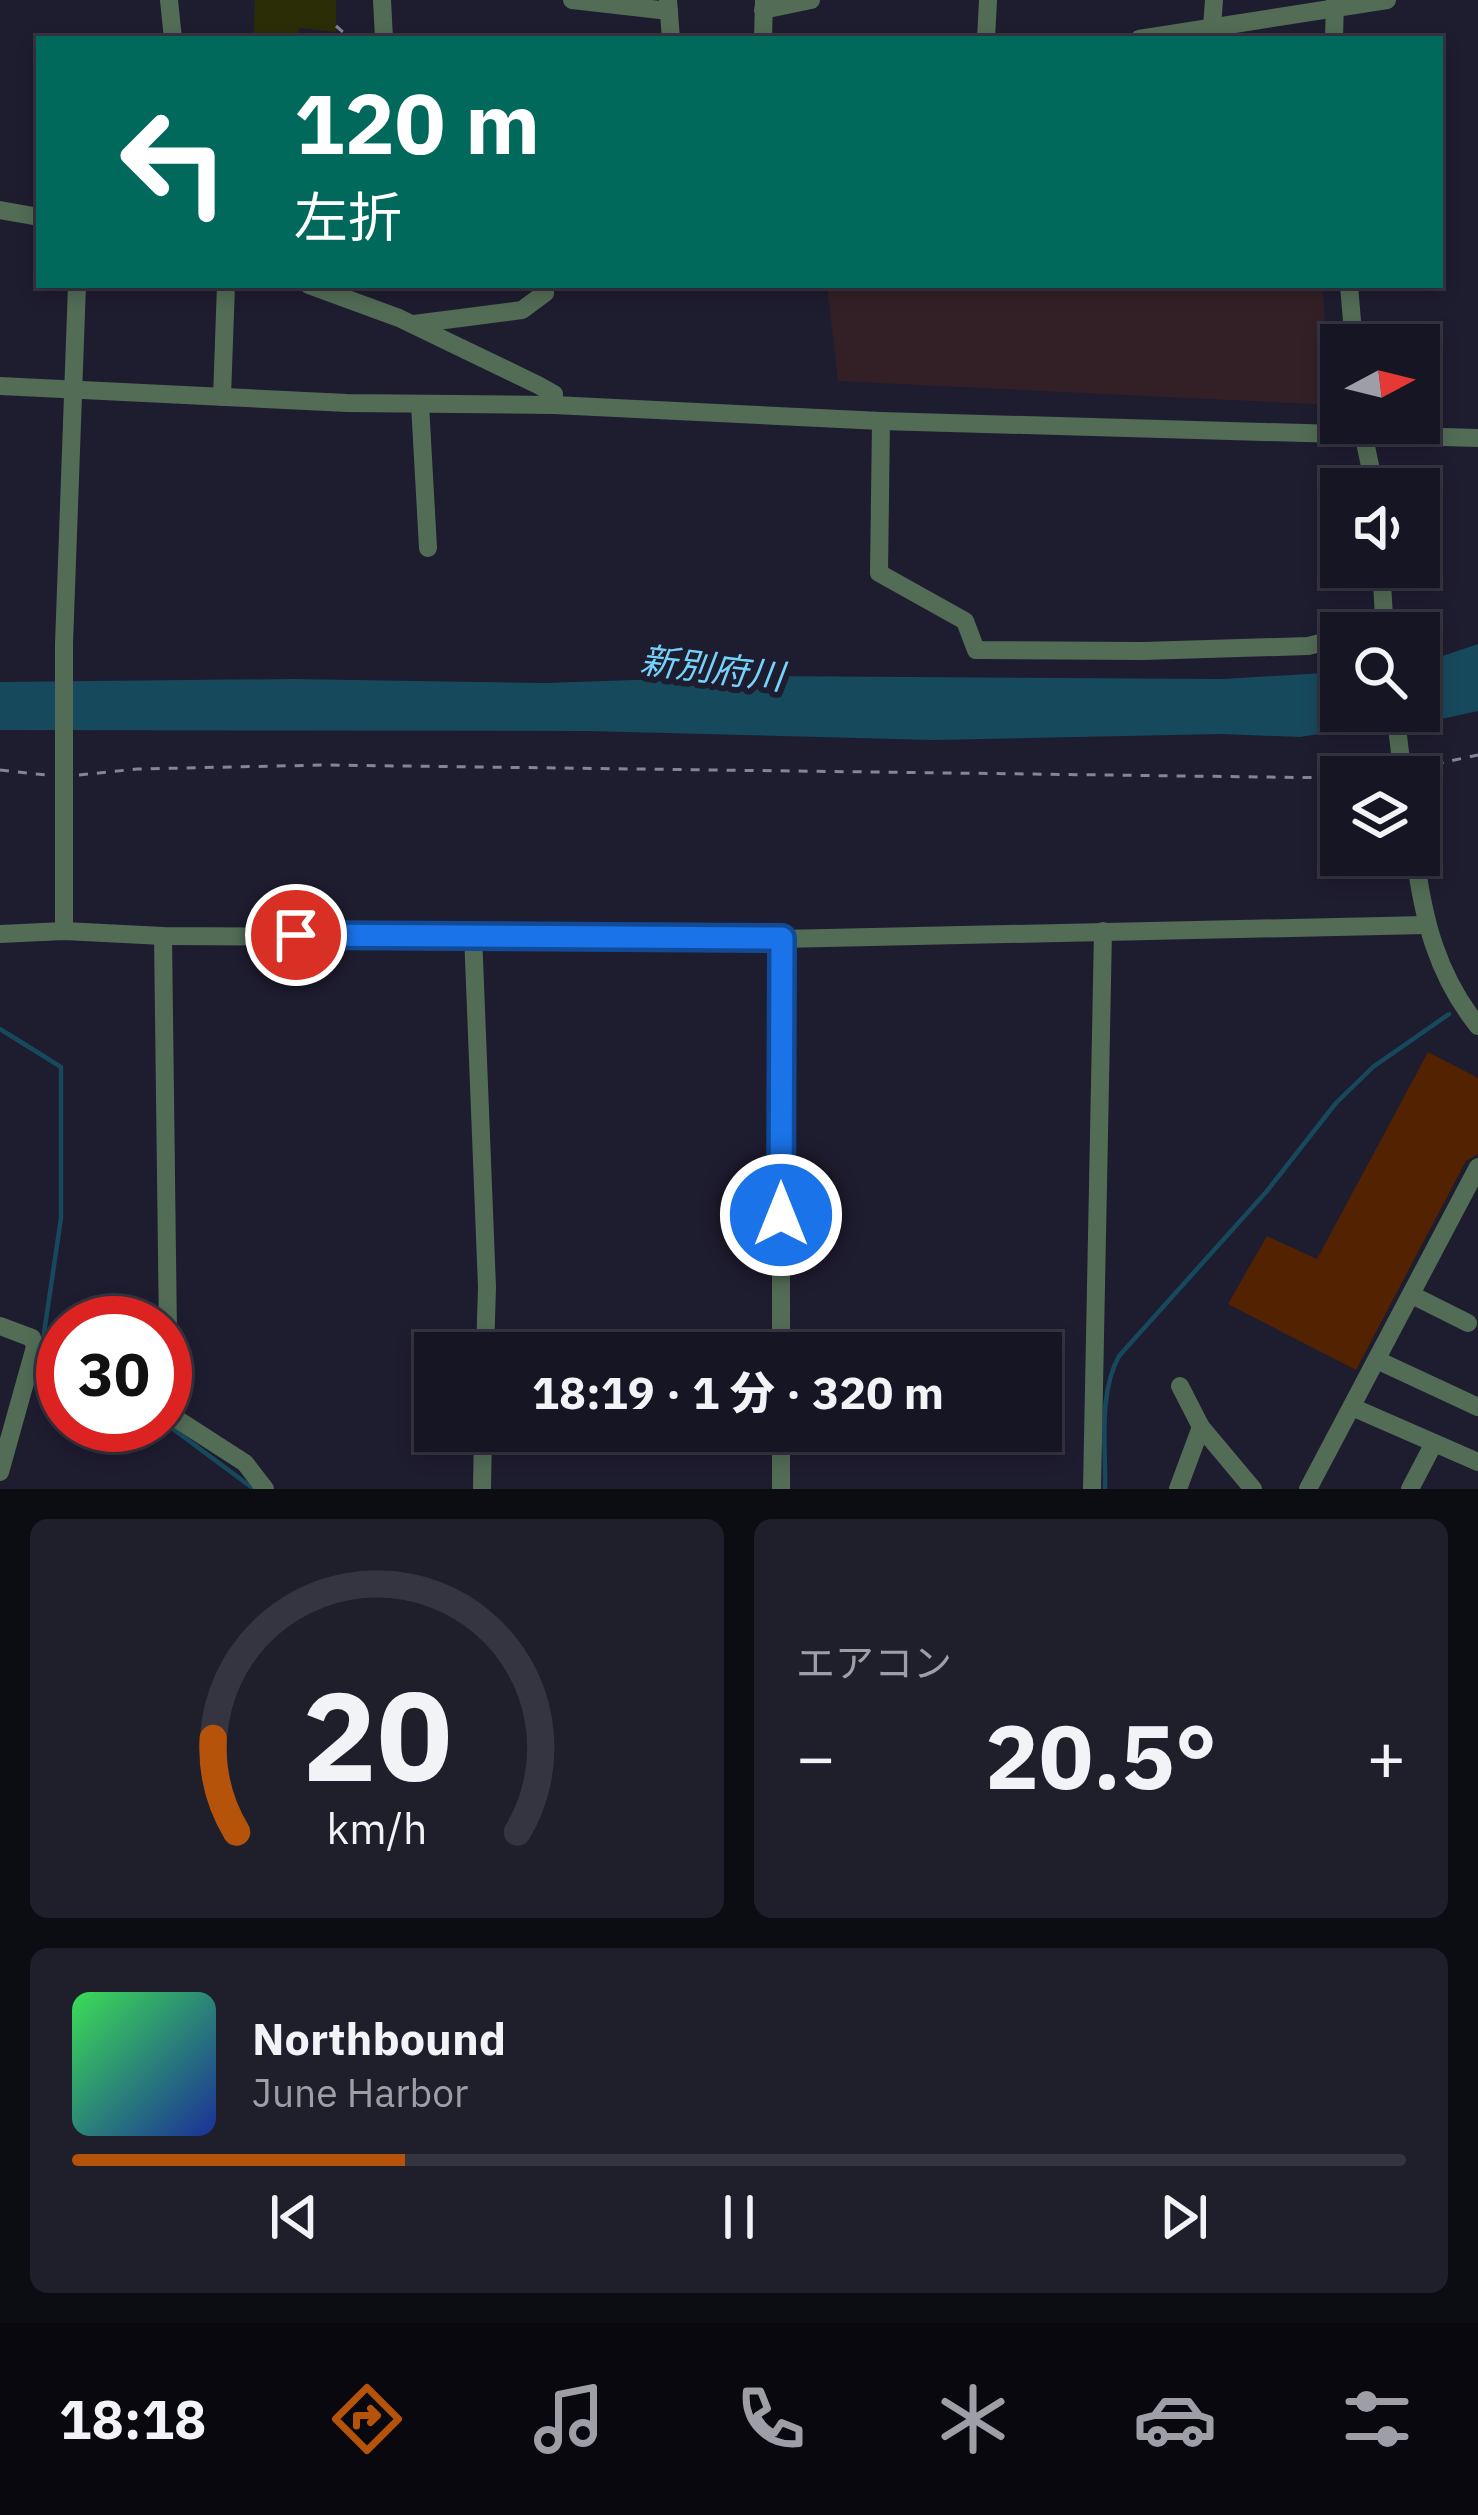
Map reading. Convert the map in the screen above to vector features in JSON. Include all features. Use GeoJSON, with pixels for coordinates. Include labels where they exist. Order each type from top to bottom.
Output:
{"type":"FeatureCollection","features":[{"type":"Feature","properties":{"kind":"street"},"geometry":{"type":"LineString","coordinates":[[169,0],[173,36]]}},
{"type":"Feature","properties":{"kind":"street"},"geometry":{"type":"LineString","coordinates":[[382,0],[384,36]]}},
{"type":"Feature","properties":{"kind":"street"},"geometry":{"type":"LineString","coordinates":[[572,0],[669,6],[671,36]]}},
{"type":"Feature","properties":{"kind":"street"},"geometry":{"type":"LineString","coordinates":[[763,36],[764,5],[811,0]]}},
{"type":"Feature","properties":{"kind":"street"},"geometry":{"type":"LineString","coordinates":[[986,36],[988,0]]}},
{"type":"Feature","properties":{"kind":"street"},"geometry":{"type":"LineString","coordinates":[[1212,27],[1214,0]]}},
{"type":"Feature","properties":{"kind":"street"},"geometry":{"type":"LineString","coordinates":[[1157,36],[1387,0]]}},
{"type":"Feature","properties":{"kind":"street"},"geometry":{"type":"LineString","coordinates":[[1334,36],[1335,5]]}},
{"type":"Feature","properties":{"kind":"street"},"geometry":{"type":"LineString","coordinates":[[0,210],[36,216]]}},
{"type":"Feature","properties":{"kind":"street"},"geometry":{"type":"LineString","coordinates":[[64,931],[64,644],[77,288]]}},
{"type":"Feature","properties":{"kind":"street"},"geometry":{"type":"LineString","coordinates":[[222,397],[226,288]]}},
{"type":"Feature","properties":{"kind":"street"},"geometry":{"type":"LineString","coordinates":[[317,288],[412,324],[538,385],[554,394],[554,405]]}},
{"type":"Feature","properties":{"kind":"street"},"geometry":{"type":"LineString","coordinates":[[412,324],[522,310],[545,293],[544,288]]}},
{"type":"Feature","properties":{"kind":"street"},"geometry":{"type":"LineString","coordinates":[[1348,288],[1352,324]]}},
{"type":"Feature","properties":{"kind":"street"},"geometry":{"type":"LineString","coordinates":[[0,386],[881,421],[1320,428]]}},
{"type":"Feature","properties":{"kind":"street"},"geometry":{"type":"LineString","coordinates":[[420,404],[428,548]]}},
{"type":"Feature","properties":{"kind":"street"},"geometry":{"type":"LineString","coordinates":[[881,421],[879,573],[964,621],[976,650],[1143,651],[1320,643]]}},
{"type":"Feature","properties":{"kind":"street"},"geometry":{"type":"LineString","coordinates":[[1440,435],[1478,438]]}},
{"type":"Feature","properties":{"kind":"street"},"geometry":{"type":"LineString","coordinates":[[1418,876],[1426,925],[1447,982],[1469,1002],[1478,1026]]}},
{"type":"Feature","properties":{"kind":"street"},"geometry":{"type":"LineString","coordinates":[[0,934],[782,938],[1426,925]]}},
{"type":"Feature","properties":{"kind":"street"},"geometry":{"type":"LineString","coordinates":[[1093,1489],[1103,931]]}},
{"type":"Feature","properties":{"kind":"street"},"geometry":{"type":"LineString","coordinates":[[473,934],[486,1332]]}},
{"type":"Feature","properties":{"kind":"street"},"geometry":{"type":"LineString","coordinates":[[163,936],[169,1414],[245,1463],[265,1489]]}},
{"type":"Feature","properties":{"kind":"street"},"geometry":{"type":"LineString","coordinates":[[781,1332],[782,938]]}},
{"type":"Feature","properties":{"kind":"street"},"geometry":{"type":"LineString","coordinates":[[1310,1488],[1478,1167]]}},
{"type":"Feature","properties":{"kind":"street"},"geometry":{"type":"LineString","coordinates":[[1412,1295],[1468,1323]]}},
{"type":"Feature","properties":{"kind":"street"},"geometry":{"type":"LineString","coordinates":[[0,1326],[32,1338],[34,1347],[0,1472]]}},
{"type":"Feature","properties":{"kind":"street"},"geometry":{"type":"LineString","coordinates":[[1377,1360],[1478,1407]]}},
{"type":"Feature","properties":{"kind":"street"},"geometry":{"type":"LineString","coordinates":[[1180,1386],[1201,1427],[1251,1488]]}},
{"type":"Feature","properties":{"kind":"street"},"geometry":{"type":"LineString","coordinates":[[1352,1406],[1478,1462]]}},
{"type":"Feature","properties":{"kind":"street"},"geometry":{"type":"LineString","coordinates":[[1178,1489],[1201,1427]]}},
{"type":"Feature","properties":{"kind":"street"},"geometry":{"type":"LineString","coordinates":[[1410,1489],[1434,1443]]}},
{"type":"Feature","properties":{"kind":"street"},"geometry":{"type":"LineString","coordinates":[[482,1489],[483,1452]]}},
{"type":"Feature","properties":{"kind":"street"},"geometry":{"type":"LineString","coordinates":[[781,1452],[781,1489]]}},
{"type":"Feature","properties":{"kind":"path"},"geometry":{"type":"LineString","coordinates":[[336,26],[348,36]]}},
{"type":"Feature","properties":{"kind":"path"},"geometry":{"type":"LineString","coordinates":[[0,770],[324,765],[1320,778]]}},
{"type":"Feature","properties":{"kind":"shaded area"},"geometry":{"type":"Polygon","coordinates":[[[827,288],[1322,288],[1326,324],[1320,324],[1320,404],[838,381],[827,288]]]}},
{"type":"Feature","properties":{"kind":"green space"},"geometry":{"type":"Polygon","coordinates":[[[255,0],[336,0],[336,32],[300,28],[297,36],[253,36],[255,0]]]}},
{"type":"Feature","properties":{"kind":"water"},"geometry":{"type":"Polygon","coordinates":[[[1478,644],[1478,711],[1440,719],[1440,657],[1478,644]]]}},
{"type":"Feature","properties":{"kind":"water"},"geometry":{"type":"Polygon","coordinates":[[[1320,673],[1320,732],[1332,732],[1300,737],[1221,734],[934,740],[586,731],[0,730],[0,682],[546,683],[751,676],[1223,679],[1320,673]]]}},
{"type":"Feature","properties":{"kind":"building"},"geometry":{"type":"Polygon","coordinates":[[[1428,1052],[1478,1078],[1478,1154],[1466,1161],[1356,1370],[1228,1304],[1267,1236],[1317,1259],[1428,1052]]]}},
{"type":"Feature","properties":{"kind":"waterway"},"geometry":{"type":"LineString","coordinates":[[1105,1489],[1106,1404],[1119,1356],[1267,1191],[1336,1103],[1373,1067],[1449,1014]]}},
{"type":"Feature","properties":{"kind":"waterway"},"geometry":{"type":"LineString","coordinates":[[0,1029],[61,1067],[61,1218],[49,1296]]}},
{"type":"Feature","properties":{"kind":"waterway"},"geometry":{"type":"LineString","coordinates":[[192,1443],[254,1489]]}},
{"type":"Feature","properties":{"kind":"route"},"geometry":{"type":"LineString","coordinates":[[296,935],[782,938],[781,1215]]}},
{"type":"Feature","properties":{"kind":"water label","name":"新別府川"},"geometry":{"type":"Point","coordinates":[712,668]}}]}
